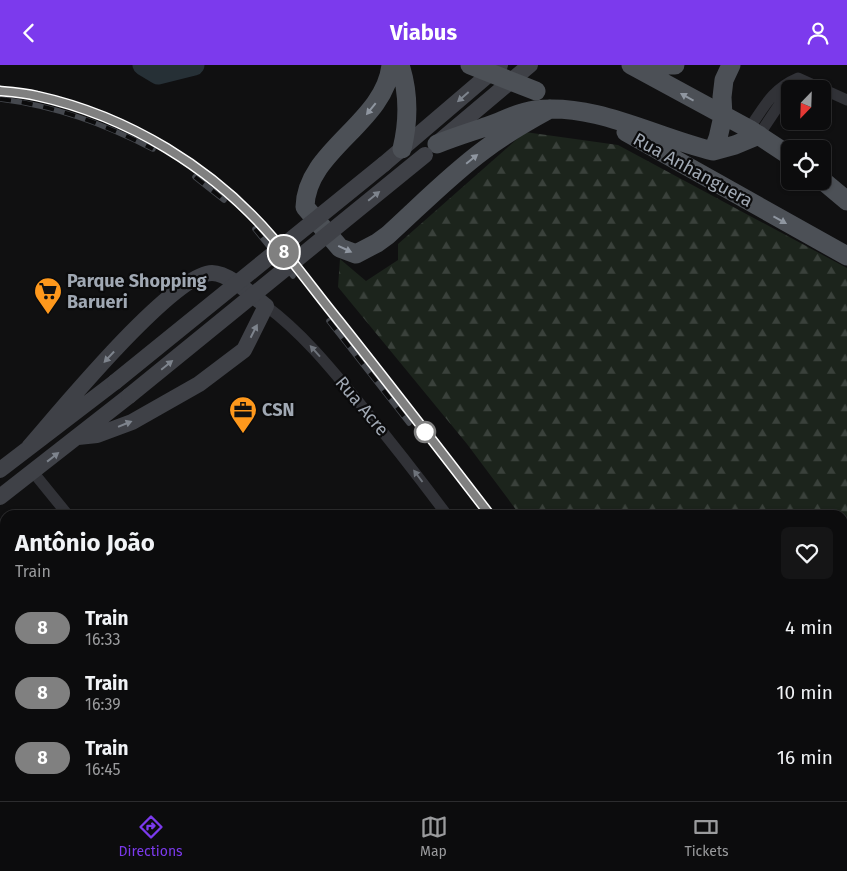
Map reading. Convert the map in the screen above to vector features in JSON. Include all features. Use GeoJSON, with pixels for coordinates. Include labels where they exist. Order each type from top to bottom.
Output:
{"type":"FeatureCollection","features":[{"type":"Feature","properties":{"kind":"main road"},"geometry":{"type":"LineString","coordinates":[[391,65],[386,84],[378,100],[318,168],[309,183],[306,195],[306,207],[340,248],[356,254],[388,235],[456,172],[485,149],[524,123],[550,109]]}},
{"type":"Feature","properties":{"kind":"main road"},"geometry":{"type":"LineString","coordinates":[[400,65],[408,95],[407,129],[402,149]]}},
{"type":"Feature","properties":{"kind":"main road","name":"Rua Anhanguera"},"geometry":{"type":"LineString","coordinates":[[470,65],[590,113],[847,256]]}},
{"type":"Feature","properties":{"kind":"main road"},"geometry":{"type":"LineString","coordinates":[[0,470],[115,382],[384,164],[500,65]]}},
{"type":"Feature","properties":{"kind":"main road"},"geometry":{"type":"LineString","coordinates":[[0,497],[129,396],[431,149],[530,65]]}},
{"type":"Feature","properties":{"kind":"main road"},"geometry":{"type":"LineString","coordinates":[[631,65],[675,65]]}},
{"type":"Feature","properties":{"kind":"main road"},"geometry":{"type":"LineString","coordinates":[[631,65],[754,132],[781,150]]}},
{"type":"Feature","properties":{"kind":"main road"},"geometry":{"type":"LineString","coordinates":[[713,151],[718,139],[723,116],[722,97],[724,80],[731,65]]}},
{"type":"Feature","properties":{"kind":"main road"},"geometry":{"type":"LineString","coordinates":[[431,149],[515,115],[533,110],[550,109],[590,113],[658,133],[694,147],[713,151],[747,141],[754,132]]}},
{"type":"Feature","properties":{"kind":"main road"},"geometry":{"type":"LineString","coordinates":[[831,188],[847,201]]}},
{"type":"Feature","properties":{"kind":"main road"},"geometry":{"type":"LineString","coordinates":[[30,447],[121,344],[153,312],[193,279],[213,273],[224,277],[232,280],[266,306],[244,350],[199,384],[132,422],[97,435],[78,437]]}},
{"type":"Feature","properties":{"kind":"street"},"geometry":{"type":"LineString","coordinates":[[754,132],[774,93],[781,86]]}},
{"type":"Feature","properties":{"kind":"street"},"geometry":{"type":"LineString","coordinates":[[831,92],[847,100]]}},
{"type":"Feature","properties":{"kind":"street"},"geometry":{"type":"LineString","coordinates":[[754,132],[781,101]]}},
{"type":"Feature","properties":{"kind":"street","name":"Rua Acre"},"geometry":{"type":"LineString","coordinates":[[266,306],[302,337],[325,361],[405,458],[443,510]]}},
{"type":"Feature","properties":{"kind":"street"},"geometry":{"type":"LineString","coordinates":[[33,472],[64,510]]}},
{"type":"Feature","properties":{"kind":"green space"},"geometry":{"type":"Polygon","coordinates":[[[525,132],[618,145],[847,268],[847,510],[516,510],[467,444],[338,287],[340,259],[366,281],[398,260],[398,244],[525,132]]]}},
{"type":"Feature","properties":{"kind":"waterway"},"geometry":{"type":"LineString","coordinates":[[143,65],[158,74],[194,65]]}},
{"type":"Feature","properties":{"kind":"railway"},"geometry":{"type":"LineString","coordinates":[[0,91],[37,96],[71,105],[104,117],[136,131],[167,148],[224,189],[282,248],[486,510]]}},
{"type":"Feature","properties":{"kind":"railway"},"geometry":{"type":"LineString","coordinates":[[0,99],[41,106],[79,117],[153,149]]}},
{"type":"Feature","properties":{"kind":"railway"},"geometry":{"type":"LineString","coordinates":[[195,177],[224,200]]}},
{"type":"Feature","properties":{"kind":"railway"},"geometry":{"type":"LineString","coordinates":[[255,229],[293,276]]}},
{"type":"Feature","properties":{"kind":"railway"},"geometry":{"type":"LineString","coordinates":[[329,321],[409,423]]}},
{"type":"Feature","properties":{"kind":"train","name":"8"},"geometry":{"type":"LineString","coordinates":[[0,91],[37,96],[79,108],[121,124],[159,144],[212,179],[273,238],[384,377],[486,510]]}},
{"type":"Feature","properties":{"kind":"place","name":"Parque Shopping Barueri"},"geometry":{"type":"Point","coordinates":[48,315]}},
{"type":"Feature","properties":{"kind":"place","name":"CSN"},"geometry":{"type":"Point","coordinates":[243,434]}}]}
